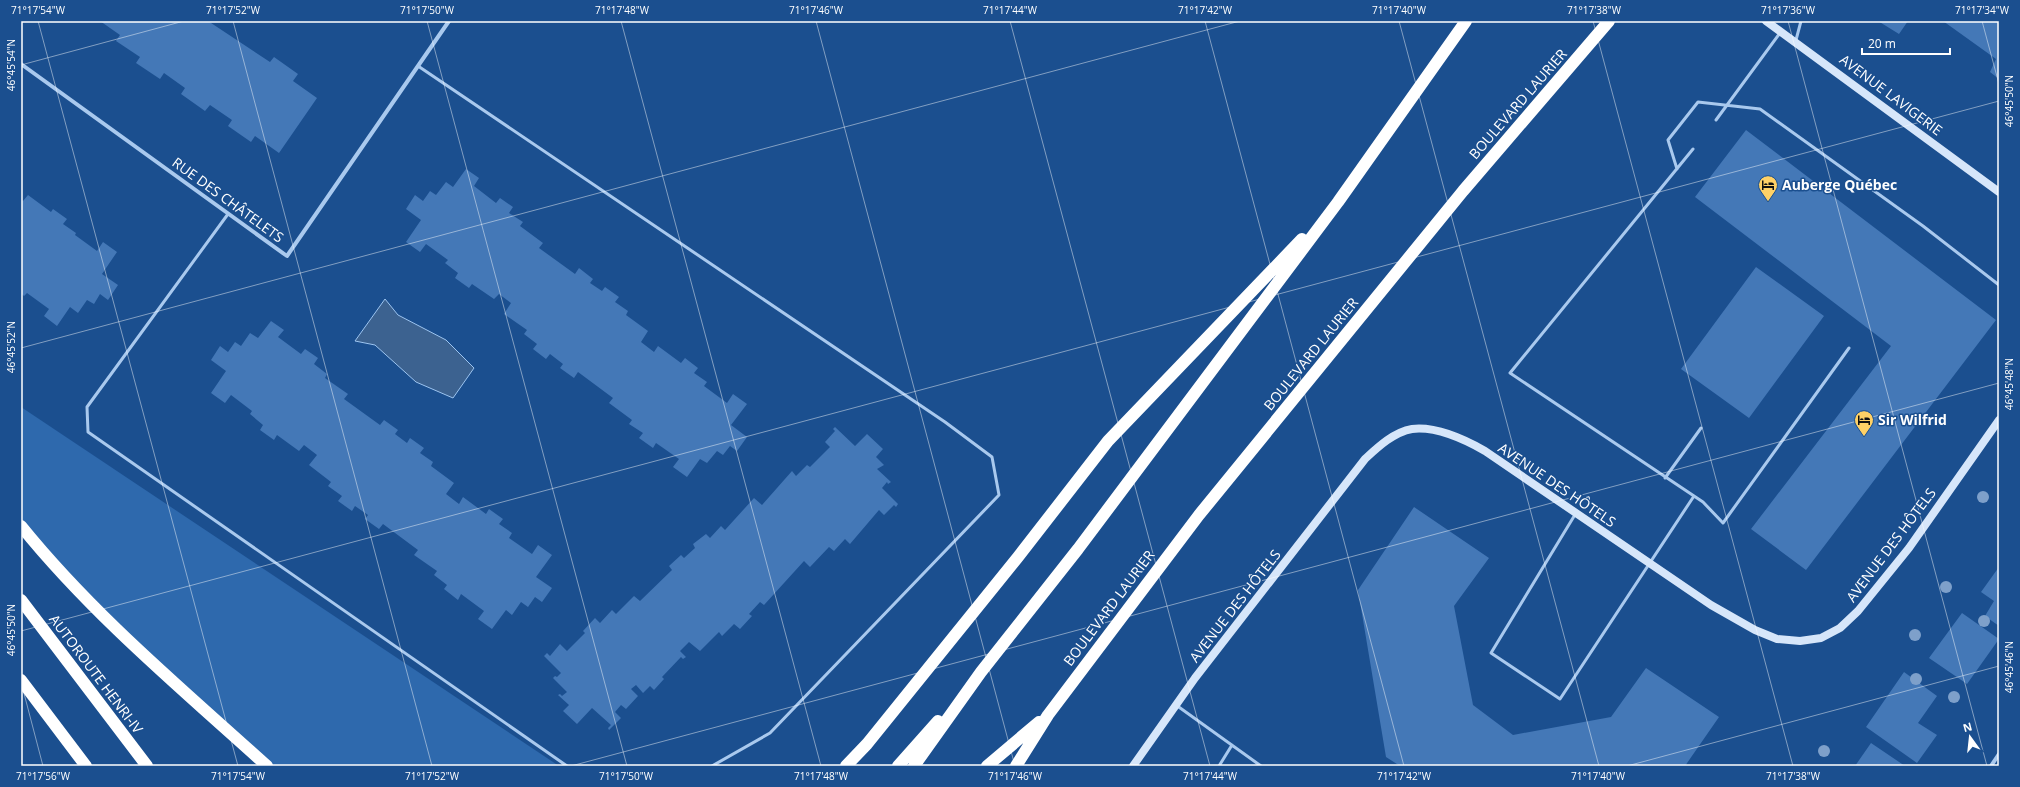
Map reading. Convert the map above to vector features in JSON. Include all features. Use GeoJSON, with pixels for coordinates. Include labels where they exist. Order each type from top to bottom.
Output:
{"type":"FeatureCollection","features":[{"type":"Feature","properties":{"kind":"highway"},"geometry":{"type":"LineString","coordinates":[[914,766],[981,672],[1078,549],[1338,202],[1466,21]]}},
{"type":"Feature","properties":{"kind":"highway","name":"BOULEVARD LAURIER"},"geometry":{"type":"LineString","coordinates":[[1048,715],[1199,515],[1463,191],[1609,21]]}},
{"type":"Feature","properties":{"kind":"highway"},"geometry":{"type":"LineString","coordinates":[[846,766],[867,744],[1014,563],[1108,440],[1338,202]]}},
{"type":"Feature","properties":{"kind":"highway"},"geometry":{"type":"LineString","coordinates":[[21,526],[49,560],[132,644],[267,766]]}},
{"type":"Feature","properties":{"kind":"highway","name":"AUTOROUTE HENRI-IV"},"geometry":{"type":"LineString","coordinates":[[21,600],[147,766]]}},
{"type":"Feature","properties":{"kind":"highway"},"geometry":{"type":"LineString","coordinates":[[898,766],[981,672]]}},
{"type":"Feature","properties":{"kind":"highway"},"geometry":{"type":"LineString","coordinates":[[21,680],[86,766]]}},
{"type":"Feature","properties":{"kind":"highway"},"geometry":{"type":"LineString","coordinates":[[986,766],[1048,715]]}},
{"type":"Feature","properties":{"kind":"highway"},"geometry":{"type":"LineString","coordinates":[[1016,766],[1048,715]]}},
{"type":"Feature","properties":{"kind":"street","name":"RUE DES CHÂTELETS"},"geometry":{"type":"LineString","coordinates":[[21,64],[287,256],[449,21]]}},
{"type":"Feature","properties":{"kind":"street","name":"AVENUE LAVIGERIE"},"geometry":{"type":"LineString","coordinates":[[1766,21],[1999,192]]}},
{"type":"Feature","properties":{"kind":"street","name":"AVENUE DES HÔTELS"},"geometry":{"type":"LineString","coordinates":[[1133,766],[1176,704],[1365,459],[1392,437],[1412,430],[1441,432],[1463,438],[1711,605],[1755,630],[1777,639],[1800,641],[1821,638],[1840,628],[1877,589],[1999,420]]}},
{"type":"Feature","properties":{"kind":"street"},"geometry":{"type":"LineString","coordinates":[[1991,766],[1999,754]]}},
{"type":"Feature","properties":{"kind":"lane"},"geometry":{"type":"LineString","coordinates":[[1795,41],[1802,21]]}},
{"type":"Feature","properties":{"kind":"lane"},"geometry":{"type":"LineString","coordinates":[[1716,120],[1781,32]]}},
{"type":"Feature","properties":{"kind":"lane"},"geometry":{"type":"LineString","coordinates":[[418,66],[944,422],[992,457],[999,495],[770,733],[712,766]]}},
{"type":"Feature","properties":{"kind":"lane"},"geometry":{"type":"LineString","coordinates":[[1677,170],[1668,140],[1698,102],[1729,104],[1760,109],[1916,222],[1999,285]]}},
{"type":"Feature","properties":{"kind":"lane"},"geometry":{"type":"LineString","coordinates":[[1693,149],[1510,372],[1665,478],[1703,502],[1723,523],[1849,348]]}},
{"type":"Feature","properties":{"kind":"lane"},"geometry":{"type":"LineString","coordinates":[[228,214],[87,407],[88,432],[567,766]]}},
{"type":"Feature","properties":{"kind":"lane"},"geometry":{"type":"LineString","coordinates":[[1665,478],[1701,428]]}},
{"type":"Feature","properties":{"kind":"lane"},"geometry":{"type":"LineString","coordinates":[[1576,513],[1491,653],[1560,699],[1694,496]]}},
{"type":"Feature","properties":{"kind":"lane"},"geometry":{"type":"LineString","coordinates":[[1176,704],[1261,766]]}},
{"type":"Feature","properties":{"kind":"lane"},"geometry":{"type":"LineString","coordinates":[[1219,766],[1232,745]]}},
{"type":"Feature","properties":{"kind":"shaded area"},"geometry":{"type":"Polygon","coordinates":[[[385,299],[398,315],[446,340],[474,368],[453,398],[416,382],[375,345],[355,341],[385,299]]]}},
{"type":"Feature","properties":{"kind":"shaded area"},"geometry":{"type":"Polygon","coordinates":[[[21,407],[559,766],[267,766],[132,644],[21,526],[21,407]]]}},
{"type":"Feature","properties":{"kind":"building"},"geometry":{"type":"Polygon","coordinates":[[[100,21],[208,21],[270,62],[274,57],[298,74],[293,81],[317,98],[279,153],[255,136],[251,142],[228,126],[232,120],[210,105],[205,111],[181,94],[185,88],[164,73],[160,79],[136,63],[140,57],[116,41],[120,35],[100,21]]]}},
{"type":"Feature","properties":{"kind":"building"},"geometry":{"type":"Polygon","coordinates":[[[1878,21],[1908,21],[1899,34],[1878,21]]]}},
{"type":"Feature","properties":{"kind":"building"},"geometry":{"type":"Polygon","coordinates":[[[1943,21],[1999,21],[1999,79],[1990,72],[1996,59],[1943,21]]]}},
{"type":"Feature","properties":{"kind":"building","name":"Sir Wilfrid"},"geometry":{"type":"Polygon","coordinates":[[[1746,130],[1996,320],[1806,570],[1751,529],[1891,346],[1695,197],[1746,130]]]}},
{"type":"Feature","properties":{"kind":"building"},"geometry":{"type":"Polygon","coordinates":[[[466,169],[479,178],[474,186],[496,203],[500,198],[513,207],[509,213],[523,222],[520,226],[543,243],[539,248],[575,274],[579,268],[593,279],[590,283],[602,291],[605,287],[619,297],[615,302],[628,311],[626,315],[648,331],[641,342],[654,352],[658,346],[681,363],[685,358],[698,368],[694,373],[707,382],[704,386],[727,403],[733,394],[747,404],[731,425],[747,437],[737,451],[730,446],[723,455],[717,451],[707,463],[700,459],[687,477],[673,467],[679,459],[656,443],[653,448],[639,438],[643,433],[629,424],[632,420],[609,403],[613,398],[578,372],[574,378],[560,368],[563,364],[550,354],[546,359],[533,349],[537,344],[524,334],[527,330],[504,314],[511,303],[499,294],[494,299],[472,284],[469,288],[455,278],[458,273],[445,263],[448,260],[426,244],[420,252],[406,242],[421,220],[406,209],[415,195],[423,201],[430,191],[436,195],[446,182],[453,187],[466,169]]]}},
{"type":"Feature","properties":{"kind":"building"},"geometry":{"type":"Polygon","coordinates":[[[28,195],[51,212],[53,209],[67,219],[63,224],[97,251],[103,242],[117,252],[102,274],[118,285],[108,300],[100,294],[94,304],[87,300],[78,313],[70,307],[57,326],[44,316],[49,309],[27,293],[24,296],[21,293],[21,199],[23,201],[28,195]]]}},
{"type":"Feature","properties":{"kind":"building"},"geometry":{"type":"Polygon","coordinates":[[[1756,267],[1824,316],[1749,418],[1681,369],[1756,267]]]}},
{"type":"Feature","properties":{"kind":"building"},"geometry":{"type":"Polygon","coordinates":[[[271,321],[284,330],[278,337],[301,354],[305,349],[318,358],[314,364],[327,374],[325,378],[348,394],[344,399],[380,425],[384,420],[398,430],[395,434],[407,443],[410,438],[424,448],[420,453],[433,462],[431,466],[454,483],[446,494],[459,504],[463,497],[486,514],[489,509],[503,519],[499,524],[512,533],[509,538],[532,554],[538,545],[552,555],[536,577],[552,588],[542,602],[535,597],[528,607],[521,602],[512,615],[506,610],[492,629],[478,619],[484,611],[461,594],[458,600],[444,589],[447,585],[434,575],[437,571],[414,555],[418,550],[383,524],[379,529],[365,519],[368,515],[355,506],[352,511],[338,501],[342,496],[328,486],[331,482],[309,465],[317,455],[304,445],[299,451],[277,435],[274,440],[260,430],[263,425],[250,414],[252,411],[231,395],[225,403],[211,393],[226,371],[211,360],[220,346],[228,352],[235,342],[241,346],[250,333],[258,338],[271,321]]]}},
{"type":"Feature","properties":{"kind":"building"},"geometry":{"type":"Polygon","coordinates":[[[835,427],[855,446],[867,434],[883,449],[876,457],[884,465],[877,469],[891,482],[888,484],[887,482],[882,488],[898,504],[896,507],[894,505],[884,515],[879,510],[850,544],[845,539],[834,551],[829,547],[810,567],[804,561],[764,605],[760,602],[749,614],[752,616],[740,629],[734,624],[722,636],[719,632],[700,651],[689,642],[680,651],[686,657],[683,659],[681,657],[662,677],[664,679],[654,690],[650,686],[643,693],[636,685],[631,689],[638,696],[626,709],[621,705],[615,712],[621,718],[609,730],[608,728],[611,725],[592,708],[577,724],[563,711],[569,705],[558,695],[560,694],[562,696],[567,692],[553,678],[555,676],[557,677],[561,673],[544,656],[547,653],[550,656],[560,644],[567,651],[585,633],[583,631],[595,618],[600,623],[612,610],[616,614],[634,596],[640,601],[672,570],[669,566],[681,555],[684,558],[695,548],[693,544],[706,534],[710,538],[721,526],[725,530],[754,498],[762,505],[792,471],[796,476],[807,465],[810,467],[830,447],[825,442],[835,431],[833,429],[835,427]]]}},
{"type":"Feature","properties":{"kind":"building"},"geometry":{"type":"Polygon","coordinates":[[[1414,507],[1489,558],[1454,606],[1473,705],[1513,735],[1611,717],[1646,668],[1719,717],[1685,766],[1400,766],[1386,757],[1358,590],[1414,507]]]}},
{"type":"Feature","properties":{"kind":"building"},"geometry":{"type":"Polygon","coordinates":[[[1999,567],[1999,626],[1985,616],[1994,601],[1981,592],[1999,567]]]}},
{"type":"Feature","properties":{"kind":"building"},"geometry":{"type":"Polygon","coordinates":[[[1962,613],[1999,639],[1967,684],[1929,658],[1962,613]]]}},
{"type":"Feature","properties":{"kind":"building"},"geometry":{"type":"Polygon","coordinates":[[[1904,672],[1937,696],[1918,723],[1937,735],[1917,763],[1866,727],[1904,672]]]}},
{"type":"Feature","properties":{"kind":"building"},"geometry":{"type":"Polygon","coordinates":[[[1871,743],[1905,766],[1855,766],[1871,743]]]}},
{"type":"Feature","properties":{"kind":"place","name":"Auberge Québec"},"geometry":{"type":"Point","coordinates":[1768,202]}},
{"type":"Feature","properties":{"kind":"place","name":"Sir Wilfrid"},"geometry":{"type":"Point","coordinates":[1864,437]}}]}
